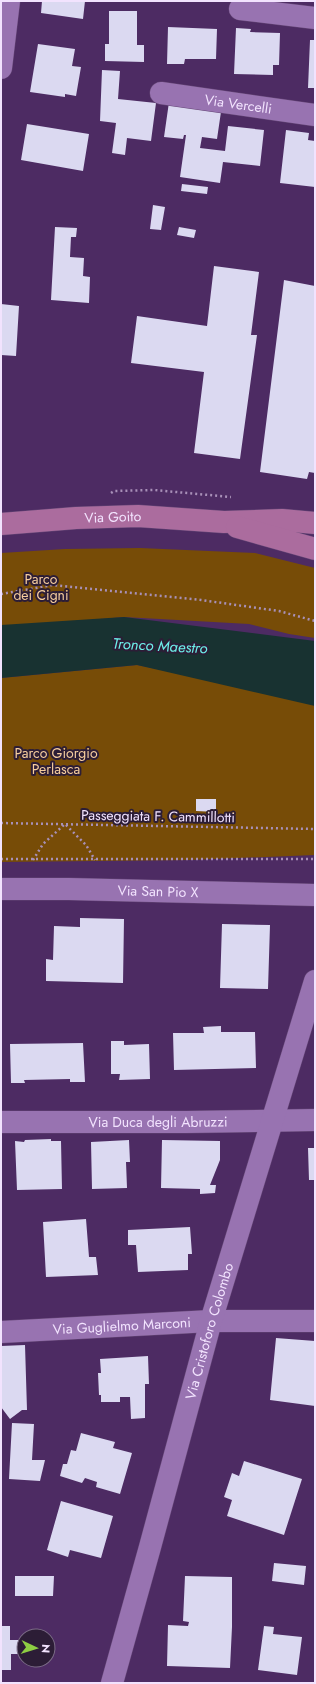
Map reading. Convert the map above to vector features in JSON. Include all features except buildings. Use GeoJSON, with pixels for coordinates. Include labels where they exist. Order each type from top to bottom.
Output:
{"type":"FeatureCollection","features":[{"type":"Feature","properties":{"kind":"main road","name":"Via Goito"},"geometry":{"type":"LineString","coordinates":[[1,524],[76,518],[138,516],[224,522],[282,520],[315,523]]}},
{"type":"Feature","properties":{"kind":"main road","name":"Via Goito"},"geometry":{"type":"LineString","coordinates":[[224,522],[315,549]]}},
{"type":"Feature","properties":{"kind":"street"},"geometry":{"type":"LineString","coordinates":[[1,68],[10,1]]}},
{"type":"Feature","properties":{"kind":"street"},"geometry":{"type":"LineString","coordinates":[[240,9],[315,18]]}},
{"type":"Feature","properties":{"kind":"street","name":"Via Vercelli"},"geometry":{"type":"LineString","coordinates":[[161,93],[315,115]]}},
{"type":"Feature","properties":{"kind":"street","name":"Via San Pio X"},"geometry":{"type":"LineString","coordinates":[[1,889],[69,889],[315,895]]}},
{"type":"Feature","properties":{"kind":"street","name":"Via Cristoforo Colombo"},"geometry":{"type":"LineString","coordinates":[[112,1683],[211,1321],[315,981]]}},
{"type":"Feature","properties":{"kind":"street","name":"Via Duca degli Abruzzi"},"geometry":{"type":"LineString","coordinates":[[1,1122],[315,1120]]}},
{"type":"Feature","properties":{"kind":"street","name":"Via Guglielmo Marconi"},"geometry":{"type":"LineString","coordinates":[[1,1332],[211,1321],[315,1320]]}},
{"type":"Feature","properties":{"kind":"path"},"geometry":{"type":"LineString","coordinates":[[1,594],[53,585],[279,611],[315,621]]}},
{"type":"Feature","properties":{"kind":"path","name":"Passeggiata F. Cammillotti"},"geometry":{"type":"LineString","coordinates":[[1,823],[315,830]]}},
{"type":"Feature","properties":{"kind":"path"},"geometry":{"type":"LineString","coordinates":[[33,860],[43,844],[65,824],[86,845],[95,860]]}},
{"type":"Feature","properties":{"kind":"path"},"geometry":{"type":"LineString","coordinates":[[1,859],[315,859]]}},
{"type":"Feature","properties":{"kind":"green space","name":"Parco dei Cigni"},"geometry":{"type":"Polygon","coordinates":[[[140,548],[255,553],[315,568],[315,638],[289,634],[249,624],[124,617],[1,628],[1,553],[65,549],[140,548]]]}},
{"type":"Feature","properties":{"kind":"green space","name":"Parco Giorgio Perlasca"},"geometry":{"type":"Polygon","coordinates":[[[137,665],[315,701],[315,855],[190,860],[1,862],[1,678],[137,665]]]}},
{"type":"Feature","properties":{"kind":"water","name":"Tronco Maestro"},"geometry":{"type":"Polygon","coordinates":[[[124,617],[315,641],[315,706],[137,665],[1,678],[1,625],[124,617]]]}}]}
